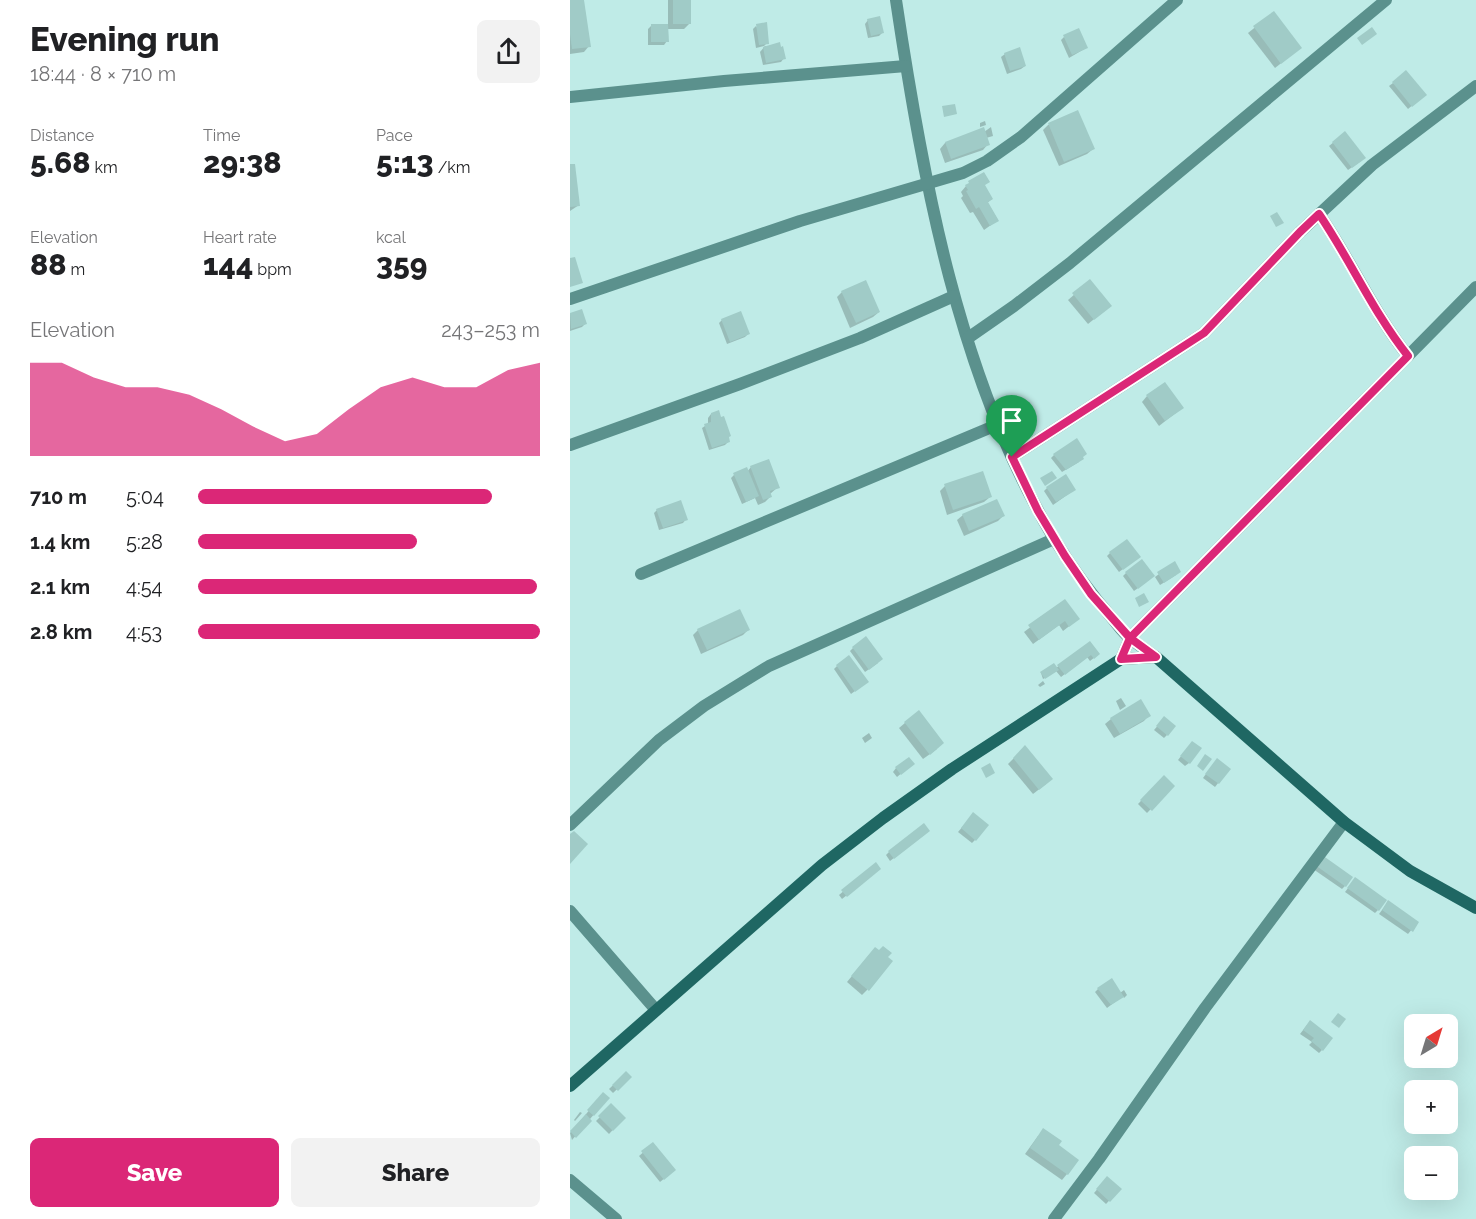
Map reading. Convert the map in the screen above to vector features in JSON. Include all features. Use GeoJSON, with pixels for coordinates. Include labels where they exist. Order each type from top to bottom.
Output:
{"type":"FeatureCollection","features":[{"type":"Feature","properties":{"kind":"street"},"geometry":{"type":"LineString","coordinates":[[896,0],[927,185],[954,296],[1012,457],[1054,539],[1091,594],[1130,638],[1156,657],[1344,822],[1410,870],[1476,908]]}},
{"type":"Feature","properties":{"kind":"street"},"geometry":{"type":"LineString","coordinates":[[570,299],[800,221],[963,173],[987,160],[1020,137],[1177,0]]}},
{"type":"Feature","properties":{"kind":"street"},"geometry":{"type":"LineString","coordinates":[[968,338],[1079,256],[1386,0]]}},
{"type":"Feature","properties":{"kind":"street"},"geometry":{"type":"LineString","coordinates":[[570,97],[906,66]]}},
{"type":"Feature","properties":{"kind":"street"},"geometry":{"type":"LineString","coordinates":[[1012,457],[1204,333],[1300,232],[1372,165],[1476,86]]}},
{"type":"Feature","properties":{"kind":"street"},"geometry":{"type":"LineString","coordinates":[[1319,214],[1339,243],[1387,330],[1408,356]]}},
{"type":"Feature","properties":{"kind":"street"},"geometry":{"type":"LineString","coordinates":[[1121,659],[1130,638],[1476,287]]}},
{"type":"Feature","properties":{"kind":"street"},"geometry":{"type":"LineString","coordinates":[[570,445],[860,338],[954,296]]}},
{"type":"Feature","properties":{"kind":"street"},"geometry":{"type":"LineString","coordinates":[[641,574],[999,424]]}},
{"type":"Feature","properties":{"kind":"street"},"geometry":{"type":"LineString","coordinates":[[570,825],[659,740],[704,706],[770,666],[1054,539]]}},
{"type":"Feature","properties":{"kind":"street"},"geometry":{"type":"LineString","coordinates":[[570,1086],[822,865],[883,818],[952,768],[1121,659],[1156,657]]}},
{"type":"Feature","properties":{"kind":"street"},"geometry":{"type":"LineString","coordinates":[[1054,1219],[1205,1008],[1344,822]]}},
{"type":"Feature","properties":{"kind":"street"},"geometry":{"type":"LineString","coordinates":[[570,911],[656,1010]]}},
{"type":"Feature","properties":{"kind":"street"},"geometry":{"type":"LineString","coordinates":[[570,1180],[616,1219]]}},
{"type":"Feature","properties":{"kind":"building"},"geometry":{"type":"Polygon","coordinates":[[[570,0],[584,0],[591,47],[572,49],[570,0]]]}},
{"type":"Feature","properties":{"kind":"building"},"geometry":{"type":"Polygon","coordinates":[[[673,0],[691,0],[691,24],[673,24],[673,0]]]}},
{"type":"Feature","properties":{"kind":"building"},"geometry":{"type":"Polygon","coordinates":[[[1274,11],[1302,48],[1281,64],[1253,26],[1274,11]]]}},
{"type":"Feature","properties":{"kind":"building"},"geometry":{"type":"Polygon","coordinates":[[[880,16],[884,33],[871,36],[867,19],[880,16]]]}},
{"type":"Feature","properties":{"kind":"building"},"geometry":{"type":"Polygon","coordinates":[[[767,22],[769,44],[759,45],[756,24],[767,22]]]}},
{"type":"Feature","properties":{"kind":"building"},"geometry":{"type":"Polygon","coordinates":[[[651,24],[668,24],[669,42],[651,42],[651,24]]]}},
{"type":"Feature","properties":{"kind":"building"},"geometry":{"type":"Polygon","coordinates":[[[1372,27],[1377,34],[1362,45],[1357,38],[1372,27]]]}},
{"type":"Feature","properties":{"kind":"building"},"geometry":{"type":"Polygon","coordinates":[[[1079,28],[1088,48],[1072,55],[1063,35],[1079,28]]]}},
{"type":"Feature","properties":{"kind":"building"},"geometry":{"type":"Polygon","coordinates":[[[780,42],[786,59],[766,63],[763,47],[780,42]]]}},
{"type":"Feature","properties":{"kind":"building"},"geometry":{"type":"Polygon","coordinates":[[[1020,47],[1026,66],[1010,71],[1004,53],[1020,47]]]}},
{"type":"Feature","properties":{"kind":"building"},"geometry":{"type":"Polygon","coordinates":[[[1406,70],[1427,95],[1412,107],[1392,82],[1406,70]]]}},
{"type":"Feature","properties":{"kind":"building"},"geometry":{"type":"Polygon","coordinates":[[[955,104],[957,114],[944,117],[942,106],[955,104]]]}},
{"type":"Feature","properties":{"kind":"building"},"geometry":{"type":"Polygon","coordinates":[[[1078,110],[1095,149],[1064,162],[1048,123],[1078,110]]]}},
{"type":"Feature","properties":{"kind":"building"},"geometry":{"type":"Polygon","coordinates":[[[984,127],[990,145],[951,159],[945,142],[984,127]]]}},
{"type":"Feature","properties":{"kind":"building"},"geometry":{"type":"Polygon","coordinates":[[[1345,131],[1366,158],[1352,168],[1332,142],[1345,131]]]}},
{"type":"Feature","properties":{"kind":"building"},"geometry":{"type":"Polygon","coordinates":[[[570,164],[575,164],[580,206],[570,207],[570,164]]]}},
{"type":"Feature","properties":{"kind":"building"},"geometry":{"type":"Polygon","coordinates":[[[984,172],[990,182],[985,185],[993,199],[988,202],[999,221],[990,226],[979,207],[976,209],[965,185],[984,172]]]}},
{"type":"Feature","properties":{"kind":"building"},"geometry":{"type":"Polygon","coordinates":[[[1277,212],[1284,223],[1276,227],[1270,216],[1277,212]]]}},
{"type":"Feature","properties":{"kind":"building"},"geometry":{"type":"Polygon","coordinates":[[[575,257],[583,283],[570,287],[570,258],[575,257]]]}},
{"type":"Feature","properties":{"kind":"building"},"geometry":{"type":"Polygon","coordinates":[[[1090,279],[1112,306],[1094,320],[1072,293],[1090,279]]]}},
{"type":"Feature","properties":{"kind":"building"},"geometry":{"type":"Polygon","coordinates":[[[866,280],[880,312],[856,323],[841,291],[866,280]]]}},
{"type":"Feature","properties":{"kind":"building"},"geometry":{"type":"Polygon","coordinates":[[[582,309],[587,324],[571,329],[570,313],[582,309]]]}},
{"type":"Feature","properties":{"kind":"building"},"geometry":{"type":"Polygon","coordinates":[[[741,311],[750,334],[730,342],[721,319],[741,311]]]}},
{"type":"Feature","properties":{"kind":"building"},"geometry":{"type":"Polygon","coordinates":[[[1165,382],[1184,408],[1165,421],[1146,395],[1165,382]]]}},
{"type":"Feature","properties":{"kind":"building"},"geometry":{"type":"Polygon","coordinates":[[[719,410],[721,417],[724,416],[731,436],[729,437],[730,442],[712,448],[704,424],[711,422],[711,413],[719,410]]]}},
{"type":"Feature","properties":{"kind":"building"},"geometry":{"type":"Polygon","coordinates":[[[1077,438],[1087,454],[1083,457],[1084,459],[1066,470],[1053,454],[1077,438]]]}},
{"type":"Feature","properties":{"kind":"building"},"geometry":{"type":"Polygon","coordinates":[[[769,459],[780,488],[770,491],[772,497],[763,500],[750,466],[769,459]]]}},
{"type":"Feature","properties":{"kind":"building"},"geometry":{"type":"Polygon","coordinates":[[[747,467],[759,496],[746,502],[733,473],[747,467]]]}},
{"type":"Feature","properties":{"kind":"building"},"geometry":{"type":"Polygon","coordinates":[[[983,471],[992,497],[953,510],[944,484],[983,471]]]}},
{"type":"Feature","properties":{"kind":"building"},"geometry":{"type":"Polygon","coordinates":[[[1052,471],[1057,478],[1045,486],[1040,478],[1052,471]]]}},
{"type":"Feature","properties":{"kind":"building"},"geometry":{"type":"Polygon","coordinates":[[[1066,474],[1076,490],[1056,502],[1046,487],[1066,474]]]}},
{"type":"Feature","properties":{"kind":"building"},"geometry":{"type":"Polygon","coordinates":[[[997,499],[1005,516],[969,531],[962,514],[997,499]]]}},
{"type":"Feature","properties":{"kind":"building"},"geometry":{"type":"Polygon","coordinates":[[[681,500],[688,520],[663,528],[656,509],[681,500]]]}},
{"type":"Feature","properties":{"kind":"building"},"geometry":{"type":"Polygon","coordinates":[[[1127,539],[1141,557],[1123,570],[1109,552],[1127,539]]]}},
{"type":"Feature","properties":{"kind":"building"},"geometry":{"type":"Polygon","coordinates":[[[1142,559],[1155,576],[1138,589],[1125,572],[1142,559]]]}},
{"type":"Feature","properties":{"kind":"building"},"geometry":{"type":"Polygon","coordinates":[[[1175,561],[1181,572],[1164,583],[1157,572],[1175,561]]]}},
{"type":"Feature","properties":{"kind":"building"},"geometry":{"type":"Polygon","coordinates":[[[1144,593],[1149,602],[1139,607],[1135,598],[1144,593]]]}},
{"type":"Feature","properties":{"kind":"building"},"geometry":{"type":"Polygon","coordinates":[[[1065,599],[1080,619],[1069,627],[1065,621],[1039,640],[1028,625],[1065,599]]]}},
{"type":"Feature","properties":{"kind":"building"},"geometry":{"type":"Polygon","coordinates":[[[740,609],[750,630],[707,650],[697,629],[740,609]]]}},
{"type":"Feature","properties":{"kind":"building"},"geometry":{"type":"Polygon","coordinates":[[[866,636],[883,659],[869,670],[852,647],[866,636]]]}},
{"type":"Feature","properties":{"kind":"building"},"geometry":{"type":"Polygon","coordinates":[[[1090,641],[1100,654],[1094,659],[1091,655],[1065,675],[1057,665],[1090,641]]]}},
{"type":"Feature","properties":{"kind":"building"},"geometry":{"type":"Polygon","coordinates":[[[849,655],[869,682],[855,692],[836,665],[849,655]]]}},
{"type":"Feature","properties":{"kind":"building"},"geometry":{"type":"Polygon","coordinates":[[[1054,663],[1059,670],[1045,679],[1040,672],[1054,663]]]}},
{"type":"Feature","properties":{"kind":"building"},"geometry":{"type":"Polygon","coordinates":[[[1141,699],[1151,716],[1120,734],[1110,718],[1141,699]]]}},
{"type":"Feature","properties":{"kind":"building"},"geometry":{"type":"Polygon","coordinates":[[[919,710],[944,743],[930,755],[904,722],[919,710]]]}},
{"type":"Feature","properties":{"kind":"building"},"geometry":{"type":"Polygon","coordinates":[[[1164,716],[1176,726],[1168,736],[1156,726],[1164,716]]]}},
{"type":"Feature","properties":{"kind":"building"},"geometry":{"type":"Polygon","coordinates":[[[1192,741],[1202,748],[1190,764],[1180,756],[1192,741]]]}},
{"type":"Feature","properties":{"kind":"building"},"geometry":{"type":"Polygon","coordinates":[[[1025,745],[1053,779],[1039,790],[1013,758],[1025,745]]]}},
{"type":"Feature","properties":{"kind":"building"},"geometry":{"type":"Polygon","coordinates":[[[1205,754],[1212,759],[1203,771],[1197,766],[1205,754]]]}},
{"type":"Feature","properties":{"kind":"building"},"geometry":{"type":"Polygon","coordinates":[[[909,757],[915,764],[901,775],[895,767],[909,757]]]}},
{"type":"Feature","properties":{"kind":"building"},"geometry":{"type":"Polygon","coordinates":[[[1217,758],[1231,769],[1219,784],[1205,774],[1217,758]]]}},
{"type":"Feature","properties":{"kind":"building"},"geometry":{"type":"Polygon","coordinates":[[[990,763],[995,773],[986,778],[981,768],[990,763]]]}},
{"type":"Feature","properties":{"kind":"building"},"geometry":{"type":"Polygon","coordinates":[[[1164,775],[1175,786],[1152,811],[1140,800],[1164,775]]]}},
{"type":"Feature","properties":{"kind":"building"},"geometry":{"type":"Polygon","coordinates":[[[973,812],[989,825],[976,841],[961,828],[973,812]]]}},
{"type":"Feature","properties":{"kind":"building"},"geometry":{"type":"Polygon","coordinates":[[[924,823],[930,831],[894,859],[888,851],[924,823]]]}},
{"type":"Feature","properties":{"kind":"building"},"geometry":{"type":"Polygon","coordinates":[[[574,831],[588,844],[570,864],[570,834],[574,831]]]}},
{"type":"Feature","properties":{"kind":"building"},"geometry":{"type":"Polygon","coordinates":[[[1322,855],[1353,877],[1346,887],[1315,865],[1322,855]]]}},
{"type":"Feature","properties":{"kind":"building"},"geometry":{"type":"Polygon","coordinates":[[[876,862],[881,869],[847,897],[841,890],[876,862]]]}},
{"type":"Feature","properties":{"kind":"building"},"geometry":{"type":"Polygon","coordinates":[[[1355,877],[1387,900],[1379,911],[1347,888],[1355,877]]]}},
{"type":"Feature","properties":{"kind":"building"},"geometry":{"type":"Polygon","coordinates":[[[1388,900],[1419,922],[1413,932],[1382,910],[1388,900]]]}},
{"type":"Feature","properties":{"kind":"building"},"geometry":{"type":"Polygon","coordinates":[[[883,946],[892,953],[888,957],[893,961],[869,991],[851,976],[875,947],[879,950],[883,946]]]}},
{"type":"Feature","properties":{"kind":"building"},"geometry":{"type":"Polygon","coordinates":[[[1112,978],[1124,997],[1111,1005],[1097,988],[1112,978]]]}},
{"type":"Feature","properties":{"kind":"building"},"geometry":{"type":"Polygon","coordinates":[[[1338,1013],[1346,1019],[1339,1028],[1331,1022],[1338,1013]]]}},
{"type":"Feature","properties":{"kind":"building"},"geometry":{"type":"Polygon","coordinates":[[[1310,1020],[1333,1038],[1323,1051],[1311,1041],[1314,1038],[1303,1030],[1310,1020]]]}},
{"type":"Feature","properties":{"kind":"building"},"geometry":{"type":"Polygon","coordinates":[[[626,1071],[632,1077],[618,1091],[612,1085],[626,1071]]]}},
{"type":"Feature","properties":{"kind":"building"},"geometry":{"type":"Polygon","coordinates":[[[603,1092],[610,1098],[594,1116],[587,1110],[603,1092]]]}},
{"type":"Feature","properties":{"kind":"building"},"geometry":{"type":"Polygon","coordinates":[[[611,1103],[626,1118],[613,1131],[598,1116],[611,1103]]]}},
{"type":"Feature","properties":{"kind":"building"},"geometry":{"type":"Polygon","coordinates":[[[586,1114],[592,1121],[576,1138],[570,1131],[586,1114]]]}},
{"type":"Feature","properties":{"kind":"building"},"geometry":{"type":"Polygon","coordinates":[[[1043,1128],[1062,1141],[1059,1145],[1079,1160],[1068,1175],[1030,1148],[1043,1128]]]}},
{"type":"Feature","properties":{"kind":"building"},"geometry":{"type":"Polygon","coordinates":[[[653,1142],[676,1170],[664,1180],[641,1151],[653,1142]]]}},
{"type":"Feature","properties":{"kind":"building"},"geometry":{"type":"Polygon","coordinates":[[[1107,1176],[1122,1189],[1110,1202],[1096,1189],[1107,1176]]]}},
{"type":"Feature","properties":{"kind":"route"},"geometry":{"type":"LineString","coordinates":[[1012,457],[1038,511],[1091,594],[1130,638],[1156,657],[1121,659],[1130,638],[1408,356],[1387,330],[1339,243],[1319,214],[1204,333],[1012,457]]}}]}
